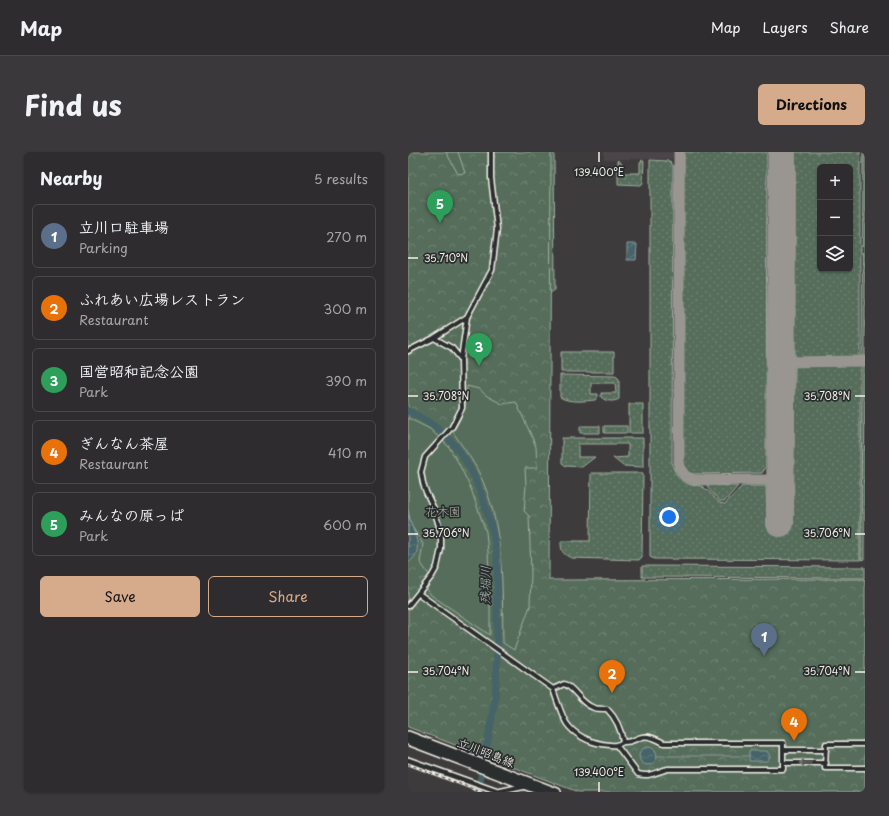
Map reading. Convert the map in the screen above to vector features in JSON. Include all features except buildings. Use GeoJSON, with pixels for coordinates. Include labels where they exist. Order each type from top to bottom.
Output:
{"type":"FeatureCollection","features":[{"type":"Feature","properties":{"kind":"main road","name":"立川昭島線"},"geometry":{"type":"LineString","coordinates":[[408,736],[473,763]]}},
{"type":"Feature","properties":{"kind":"main road","name":"立川昭島線"},"geometry":{"type":"LineString","coordinates":[[408,741],[493,770],[542,792]]}},
{"type":"Feature","properties":{"kind":"main road","name":"立川昭島線"},"geometry":{"type":"LineString","coordinates":[[493,770],[526,786],[557,792]]}},
{"type":"Feature","properties":{"kind":"street"},"geometry":{"type":"LineString","coordinates":[[408,606],[432,576],[437,567],[441,549],[441,533],[434,509],[422,483],[422,472],[425,457],[452,427],[462,408],[461,359],[467,317],[492,270],[497,229],[491,178],[491,152]]}},
{"type":"Feature","properties":{"kind":"street"},"geometry":{"type":"LineString","coordinates":[[408,351],[434,338],[467,317]]}},
{"type":"Feature","properties":{"kind":"street"},"geometry":{"type":"LineString","coordinates":[[434,338],[452,348],[461,359]]}},
{"type":"Feature","properties":{"kind":"street"},"geometry":{"type":"LineString","coordinates":[[419,594],[553,689],[567,724],[580,736],[593,742],[618,746],[638,774],[647,776],[668,769],[783,769],[783,744],[664,743],[650,737],[642,737],[629,743],[623,742],[618,746]]}},
{"type":"Feature","properties":{"kind":"street"},"geometry":{"type":"LineString","coordinates":[[553,689],[564,684],[569,686],[582,702],[594,709],[607,709],[614,717],[623,742]]}},
{"type":"Feature","properties":{"kind":"street"},"geometry":{"type":"LineString","coordinates":[[865,744],[826,744],[825,768],[865,768]]}},
{"type":"Feature","properties":{"kind":"street"},"geometry":{"type":"LineString","coordinates":[[783,750],[826,750]]}},
{"type":"Feature","properties":{"kind":"street"},"geometry":{"type":"LineString","coordinates":[[408,760],[498,792],[526,786]]}},
{"type":"Feature","properties":{"kind":"street"},"geometry":{"type":"LineString","coordinates":[[783,763],[826,763]]}},
{"type":"Feature","properties":{"kind":"shaded area"},"geometry":{"type":"Polygon","coordinates":[[[604,152],[673,152],[673,159],[604,159],[604,152]]]}},
{"type":"Feature","properties":{"kind":"green space"},"geometry":{"type":"Polygon","coordinates":[[[408,152],[551,152],[549,580],[865,579],[865,792],[578,792],[408,727],[408,152]]]}},
{"type":"Feature","properties":{"kind":"green space"},"geometry":{"type":"Polygon","coordinates":[[[446,152],[458,152],[465,173],[458,174],[446,152]]]}},
{"type":"Feature","properties":{"kind":"green space"},"geometry":{"type":"Polygon","coordinates":[[[544,152],[554,152],[555,290],[550,293],[544,152]]]}},
{"type":"Feature","properties":{"kind":"green space"},"geometry":{"type":"Polygon","coordinates":[[[684,152],[767,152],[766,467],[762,473],[694,474],[689,473],[683,466],[684,152]]]}},
{"type":"Feature","properties":{"kind":"green space"},"geometry":{"type":"Polygon","coordinates":[[[795,152],[860,152],[860,359],[800,359],[795,356],[795,152]]]}},
{"type":"Feature","properties":{"kind":"green space"},"geometry":{"type":"Polygon","coordinates":[[[863,152],[865,152],[865,357],[862,358],[863,152]]]}},
{"type":"Feature","properties":{"kind":"green space"},"geometry":{"type":"Polygon","coordinates":[[[618,160],[622,163],[622,173],[640,173],[640,162],[642,160],[644,161],[643,183],[641,185],[618,184],[618,160]]]}},
{"type":"Feature","properties":{"kind":"green space"},"geometry":{"type":"Polygon","coordinates":[[[650,160],[670,161],[673,166],[672,462],[676,473],[680,479],[687,484],[703,487],[708,490],[720,503],[725,504],[742,486],[766,486],[767,522],[793,523],[795,367],[799,364],[860,364],[860,560],[654,559],[650,557],[650,160]]]}},
{"type":"Feature","properties":{"kind":"green space"},"geometry":{"type":"Polygon","coordinates":[[[561,352],[614,352],[614,372],[561,372],[561,352]]]}},
{"type":"Feature","properties":{"kind":"green space"},"geometry":{"type":"Polygon","coordinates":[[[865,363],[864,559],[861,560],[862,364],[865,363]]]}},
{"type":"Feature","properties":{"kind":"green space"},"geometry":{"type":"Polygon","coordinates":[[[560,375],[616,376],[619,379],[619,399],[610,401],[601,397],[601,393],[616,393],[615,383],[591,383],[591,394],[598,394],[595,400],[577,401],[563,399],[560,397],[560,375]]]}},
{"type":"Feature","properties":{"kind":"green space","name":"花木園"},"geometry":{"type":"Polygon","coordinates":[[[467,386],[479,389],[487,396],[502,404],[516,402],[536,447],[537,468],[525,468],[526,485],[524,511],[529,516],[531,573],[530,606],[514,650],[503,643],[502,577],[498,533],[493,512],[487,491],[478,471],[453,432],[464,410],[467,386]]]}},
{"type":"Feature","properties":{"kind":"green space"},"geometry":{"type":"Polygon","coordinates":[[[629,404],[643,404],[643,433],[629,433],[629,404]]]}},
{"type":"Feature","properties":{"kind":"green space","name":"花木園"},"geometry":{"type":"Polygon","coordinates":[[[408,418],[430,429],[449,447],[471,489],[486,532],[490,594],[490,635],[431,595],[427,589],[432,579],[420,562],[423,544],[411,525],[408,509],[408,418]]]}},
{"type":"Feature","properties":{"kind":"green space"},"geometry":{"type":"Polygon","coordinates":[[[580,426],[600,426],[600,433],[580,433],[580,426]]]}},
{"type":"Feature","properties":{"kind":"green space"},"geometry":{"type":"Polygon","coordinates":[[[604,426],[627,426],[627,433],[604,433],[604,426]]]}},
{"type":"Feature","properties":{"kind":"green space"},"geometry":{"type":"Polygon","coordinates":[[[562,438],[643,438],[643,467],[623,466],[613,458],[628,457],[628,444],[578,444],[578,457],[595,457],[582,467],[566,466],[562,463],[562,438]]]}},
{"type":"Feature","properties":{"kind":"green space"},"geometry":{"type":"Polygon","coordinates":[[[591,473],[643,473],[642,557],[639,560],[571,558],[563,552],[561,548],[561,541],[590,541],[591,473]]]}},
{"type":"Feature","properties":{"kind":"green space"},"geometry":{"type":"Polygon","coordinates":[[[708,485],[738,486],[725,501],[720,501],[707,487],[708,485]]]}},
{"type":"Feature","properties":{"kind":"green space"},"geometry":{"type":"Polygon","coordinates":[[[642,566],[865,567],[865,578],[642,577],[642,566]]]}},
{"type":"Feature","properties":{"kind":"water"},"geometry":{"type":"Polygon","coordinates":[[[627,244],[637,244],[636,260],[627,260],[627,244]]]}},
{"type":"Feature","properties":{"kind":"water"},"geometry":{"type":"Polygon","coordinates":[[[408,515],[417,540],[417,552],[414,558],[408,563],[408,515]]]}},
{"type":"Feature","properties":{"kind":"water"},"geometry":{"type":"Polygon","coordinates":[[[644,747],[652,747],[657,752],[655,763],[652,765],[644,765],[639,760],[639,752],[644,747]]]}},
{"type":"Feature","properties":{"kind":"water"},"geometry":{"type":"Polygon","coordinates":[[[749,751],[767,751],[770,757],[767,761],[749,761],[749,751]]]}},
{"type":"Feature","properties":{"kind":"waterway","name":"残堀川"},"geometry":{"type":"LineString","coordinates":[[408,411],[438,429],[460,452],[468,465],[482,495],[496,545],[496,685],[492,720],[478,792]]}},
{"type":"Feature","properties":{"kind":"waterway"},"geometry":{"type":"LineString","coordinates":[[658,756],[749,756]]}},
{"type":"Feature","properties":{"kind":"taxiway"},"geometry":{"type":"LineString","coordinates":[[679,152],[679,467],[685,476],[694,480],[780,480]]}},
{"type":"Feature","properties":{"kind":"taxiway"},"geometry":{"type":"LineString","coordinates":[[781,362],[865,361]]}},
{"type":"Feature","properties":{"kind":"runway"},"geometry":{"type":"LineString","coordinates":[[780,523],[782,152]]}},
{"type":"Feature","properties":{"kind":"railway"},"geometry":{"type":"LineString","coordinates":[[408,764],[481,792]]}},
{"type":"Feature","properties":{"kind":"place","name":"みんなの原っぱ"},"geometry":{"type":"Point","coordinates":[440,223]}},
{"type":"Feature","properties":{"kind":"place","name":"国営昭和記念公園"},"geometry":{"type":"Point","coordinates":[479,366]}},
{"type":"Feature","properties":{"kind":"place","name":"立川口駐車場"},"geometry":{"type":"Point","coordinates":[764,656]}},
{"type":"Feature","properties":{"kind":"place","name":"ふれあい広場レストラン"},"geometry":{"type":"Point","coordinates":[612,693]}},
{"type":"Feature","properties":{"kind":"place","name":"ぎんなん茶屋"},"geometry":{"type":"Point","coordinates":[794,741]}}]}
